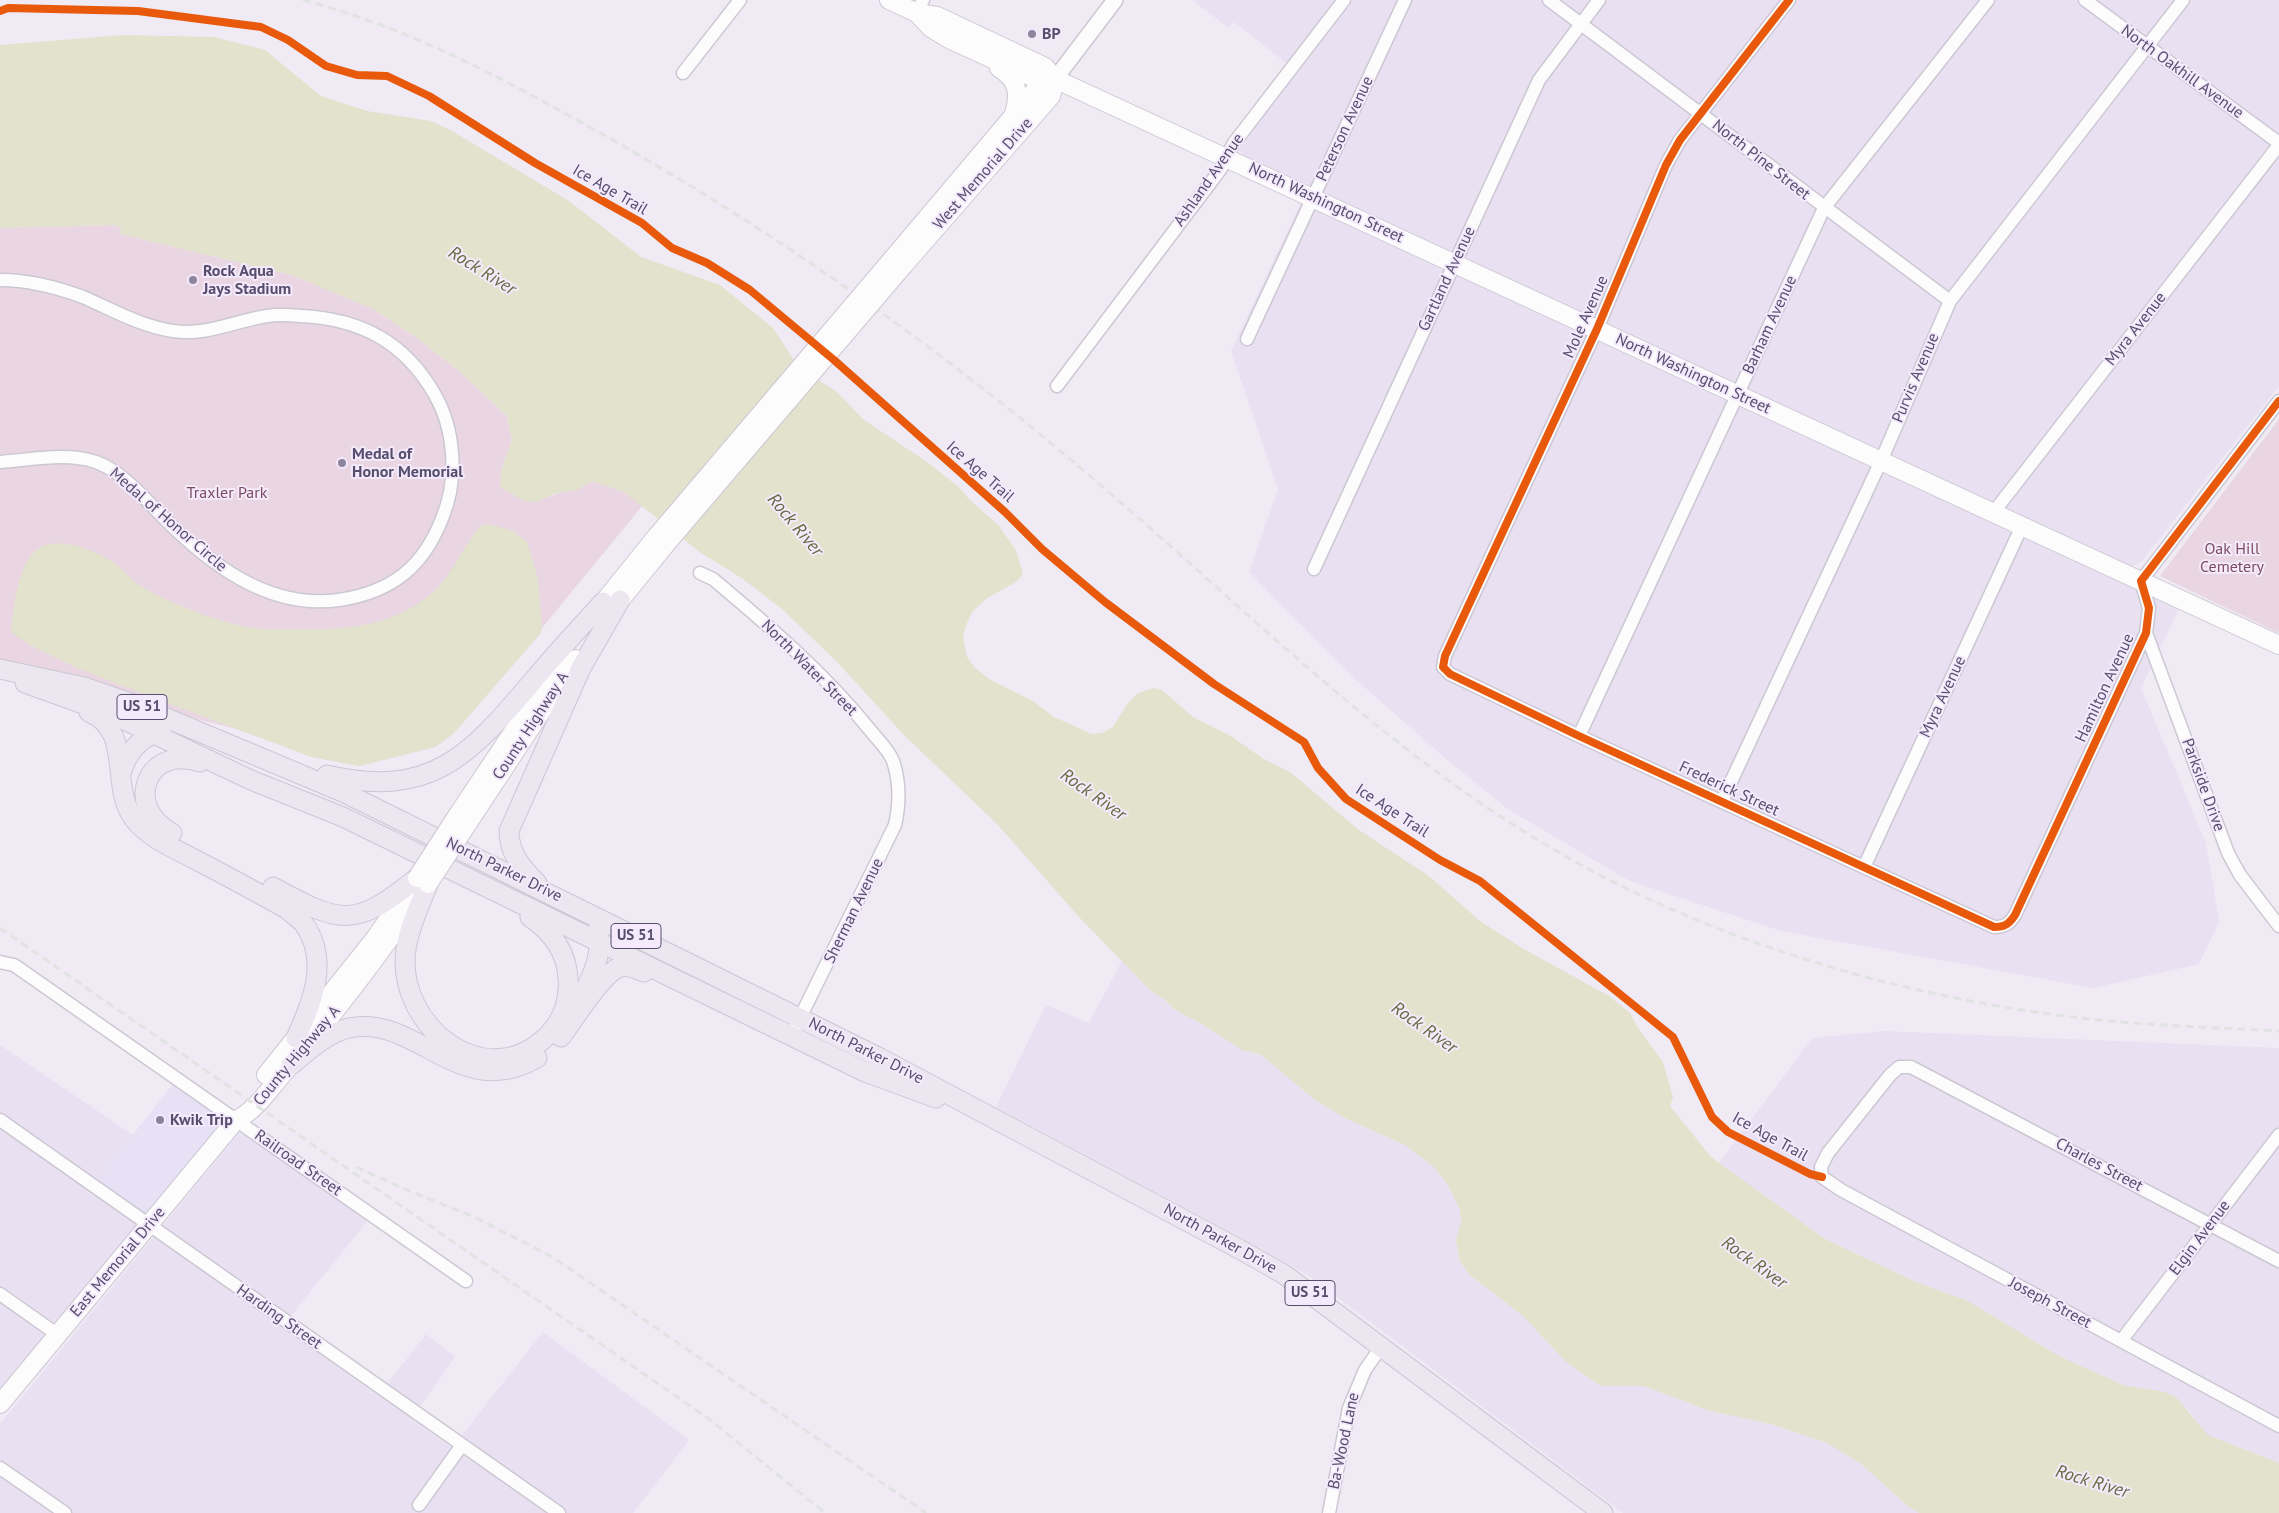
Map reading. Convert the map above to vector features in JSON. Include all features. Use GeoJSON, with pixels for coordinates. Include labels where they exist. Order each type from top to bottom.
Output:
{"type":"FeatureCollection","features":[{"type":"Feature","properties":{"kind":"main road","name":"North Washington Street"},"geometry":{"type":"LineString","coordinates":[[889,0],[920,7],[1045,67],[1055,79]]}},
{"type":"Feature","properties":{"kind":"main road","name":"North Washington Street"},"geometry":{"type":"LineString","coordinates":[[920,7],[931,28],[969,48],[1034,78],[1055,79],[2279,646]]}},
{"type":"Feature","properties":{"kind":"main road"},"geometry":{"type":"LineString","coordinates":[[969,48],[1004,71],[1017,85],[1017,103],[1013,117]]}},
{"type":"Feature","properties":{"kind":"main road","name":"West Memorial Drive"},"geometry":{"type":"LineString","coordinates":[[899,261],[1036,89],[1055,79]]}},
{"type":"Feature","properties":{"kind":"main road","name":"West Memorial Drive"},"geometry":{"type":"LineString","coordinates":[[899,261],[955,209],[1051,96],[1055,79]]}},
{"type":"Feature","properties":{"kind":"main road","name":"County Highway A"},"geometry":{"type":"LineString","coordinates":[[236,1120],[247,1115],[291,1064],[365,971],[422,881],[558,685],[612,601],[899,261]]}},
{"type":"Feature","properties":{"kind":"main road"},"geometry":{"type":"LineString","coordinates":[[278,764],[357,782],[380,783],[417,778],[436,770],[463,755],[486,736],[612,601]]}},
{"type":"Feature","properties":{"kind":"main road"},"geometry":{"type":"LineString","coordinates":[[548,892],[514,857],[509,841],[509,831],[612,601]]}},
{"type":"Feature","properties":{"kind":"main road","name":"North Parker Drive"},"geometry":{"type":"LineString","coordinates":[[0,669],[84,687],[171,718],[345,793],[801,1018],[989,1116],[1276,1270],[1326,1304],[1603,1513]]}},
{"type":"Feature","properties":{"kind":"main road","name":"North Parker Drive"},"geometry":{"type":"LineString","coordinates":[[0,674],[114,715],[251,780],[344,818],[480,886],[600,942],[865,1072],[989,1116]]}},
{"type":"Feature","properties":{"kind":"main road"},"geometry":{"type":"LineString","coordinates":[[57,695],[96,715],[110,730],[118,746],[127,808],[135,820],[147,831],[164,842],[287,909],[304,924],[313,943],[318,966],[316,988],[296,1038]]}},
{"type":"Feature","properties":{"kind":"main road"},"geometry":{"type":"LineString","coordinates":[[121,776],[129,754],[144,738],[153,733],[174,727],[206,734]]}},
{"type":"Feature","properties":{"kind":"main road"},"geometry":{"type":"LineString","coordinates":[[251,780],[190,759],[177,758],[160,764],[154,769],[146,785],[144,800],[150,815],[165,829],[323,913],[341,916],[359,914],[382,904],[422,881]]}},
{"type":"Feature","properties":{"kind":"main road"},"geometry":{"type":"LineString","coordinates":[[422,881],[406,949],[406,976],[414,1004],[429,1027],[451,1046],[478,1057],[505,1057],[532,1048],[554,1029],[562,1016],[566,1003],[569,987],[568,969],[565,956],[550,934],[538,923],[480,886]]}},
{"type":"Feature","properties":{"kind":"main road","name":"County Highway A"},"geometry":{"type":"LineString","coordinates":[[236,1120],[238,1108],[422,881]]}},
{"type":"Feature","properties":{"kind":"main road"},"geometry":{"type":"LineString","coordinates":[[570,1025],[592,977],[600,942],[598,928],[589,912]]}},
{"type":"Feature","properties":{"kind":"main road"},"geometry":{"type":"LineString","coordinates":[[291,1064],[332,1034],[348,1028],[362,1026],[388,1031],[401,1036],[454,1063],[466,1067],[509,1070],[544,1054],[556,1044],[594,992],[618,968],[628,967],[691,987]]}},
{"type":"Feature","properties":{"kind":"main road","name":"East Memorial Drive"},"geometry":{"type":"LineString","coordinates":[[0,1404],[236,1120]]}},
{"type":"Feature","properties":{"kind":"street"},"geometry":{"type":"LineString","coordinates":[[683,73],[740,0]]}},
{"type":"Feature","properties":{"kind":"street","name":"West Memorial Drive"},"geometry":{"type":"LineString","coordinates":[[1055,79],[1115,0]]}},
{"type":"Feature","properties":{"kind":"street","name":"Ashland Avenue"},"geometry":{"type":"LineString","coordinates":[[1057,386],[1220,170],[1234,144],[1344,0]]}},
{"type":"Feature","properties":{"kind":"street","name":"Peterson Avenue"},"geometry":{"type":"LineString","coordinates":[[1247,339],[1405,0]]}},
{"type":"Feature","properties":{"kind":"street","name":"North Pine Street"},"geometry":{"type":"LineString","coordinates":[[1549,0],[1950,301]]}},
{"type":"Feature","properties":{"kind":"street","name":"Gartland Avenue"},"geometry":{"type":"LineString","coordinates":[[1314,569],[1539,80],[1599,0]]}},
{"type":"Feature","properties":{"kind":"street","name":"Mole Avenue"},"geometry":{"type":"LineString","coordinates":[[1443,667],[1445,656],[1597,330],[1666,165],[1680,140],[1700,113],[1789,0]]}},
{"type":"Feature","properties":{"kind":"street","name":"Barham Avenue"},"geometry":{"type":"LineString","coordinates":[[1579,736],[1824,208],[1988,0]]}},
{"type":"Feature","properties":{"kind":"street","name":"North Oakhill Avenue"},"geometry":{"type":"LineString","coordinates":[[2085,0],[2279,144]]}},
{"type":"Feature","properties":{"kind":"street","name":"Purvis Avenue"},"geometry":{"type":"LineString","coordinates":[[1722,801],[1881,461],[1950,301],[2183,0]]}},
{"type":"Feature","properties":{"kind":"street","name":"Myra Avenue"},"geometry":{"type":"LineString","coordinates":[[1994,513],[2279,144]]}},
{"type":"Feature","properties":{"kind":"street","name":"Medal of Honor Circle"},"geometry":{"type":"LineString","coordinates":[[0,280],[33,283],[57,288],[142,324],[181,332],[207,331],[268,316],[282,315],[329,317],[371,332],[395,347],[415,364],[438,399],[446,421],[450,443],[452,492],[432,540],[421,558],[397,580],[361,596],[336,600],[309,601],[291,598],[253,586],[225,570],[173,527],[123,478],[97,463],[69,458],[0,462]]}},
{"type":"Feature","properties":{"kind":"street"},"geometry":{"type":"LineString","coordinates":[[2141,581],[2279,401]]}},
{"type":"Feature","properties":{"kind":"street","name":"Myra Avenue"},"geometry":{"type":"LineString","coordinates":[[1864,867],[2022,526]]}},
{"type":"Feature","properties":{"kind":"street","name":"North Water Street"},"geometry":{"type":"LineString","coordinates":[[700,573],[713,579],[790,644],[847,702],[892,759],[898,781]]}},
{"type":"Feature","properties":{"kind":"street","name":"Hamilton Avenue"},"geometry":{"type":"LineString","coordinates":[[2006,926],[2018,908],[2146,633],[2149,608],[2141,581]]}},
{"type":"Feature","properties":{"kind":"street","name":"Parkside Drive"},"geometry":{"type":"LineString","coordinates":[[2146,633],[2228,854],[2240,876],[2279,926]]}},
{"type":"Feature","properties":{"kind":"street","name":"Frederick Street"},"geometry":{"type":"LineString","coordinates":[[1443,667],[1450,674],[1579,736],[1994,927],[2006,926]]}},
{"type":"Feature","properties":{"kind":"street","name":"Sherman Avenue"},"geometry":{"type":"LineString","coordinates":[[791,1036],[895,825],[900,804],[898,781]]}},
{"type":"Feature","properties":{"kind":"street","name":"Railroad Street"},"geometry":{"type":"LineString","coordinates":[[3,962],[14,965],[466,1281]]}},
{"type":"Feature","properties":{"kind":"street","name":"Joseph Street"},"geometry":{"type":"LineString","coordinates":[[1919,1069],[1899,1067],[1890,1075],[1828,1152],[1821,1167],[1822,1176],[1841,1190],[2279,1426]]}},
{"type":"Feature","properties":{"kind":"street","name":"Charles Street"},"geometry":{"type":"LineString","coordinates":[[1919,1069],[2279,1261]]}},
{"type":"Feature","properties":{"kind":"street","name":"Harding Street"},"geometry":{"type":"LineString","coordinates":[[0,1120],[559,1513]]}},
{"type":"Feature","properties":{"kind":"street","name":"Elgin Avenue"},"geometry":{"type":"LineString","coordinates":[[2121,1341],[2279,1135]]}},
{"type":"Feature","properties":{"kind":"street"},"geometry":{"type":"LineString","coordinates":[[0,1294],[58,1335]]}},
{"type":"Feature","properties":{"kind":"street","name":"Ba-Wood Lane"},"geometry":{"type":"LineString","coordinates":[[1330,1513],[1349,1408],[1365,1370],[1381,1347]]}},
{"type":"Feature","properties":{"kind":"street"},"geometry":{"type":"LineString","coordinates":[[419,1505],[462,1445]]}},
{"type":"Feature","properties":{"kind":"street"},"geometry":{"type":"LineString","coordinates":[[0,1468],[65,1513]]}},
{"type":"Feature","properties":{"kind":"shaded area"},"geometry":{"type":"Polygon","coordinates":[[[1192,0],[2279,0],[2279,386],[2142,561],[2132,567],[1243,155],[1239,149],[1239,144],[1295,70],[1234,22],[1229,28],[1192,0]]]}},
{"type":"Feature","properties":{"kind":"shaded area"},"geometry":{"type":"Polygon","coordinates":[[[1302,200],[2180,607],[2141,688],[2206,843],[2219,922],[2199,964],[2093,988],[1781,931],[1630,881],[1509,810],[1444,757],[1353,677],[1249,572],[1278,489],[1231,351],[1302,200]]]}},
{"type":"Feature","properties":{"kind":"shaded area"},"geometry":{"type":"Polygon","coordinates":[[[1122,961],[1151,991],[1164,999],[1175,1010],[1202,1024],[1242,1050],[1260,1054],[1315,1100],[1345,1118],[1405,1145],[1435,1168],[1449,1187],[1460,1210],[1461,1221],[1456,1240],[1460,1262],[1470,1275],[1523,1316],[1565,1361],[1601,1386],[1644,1386],[1710,1411],[1771,1424],[1827,1443],[1861,1464],[1909,1507],[1919,1513],[1623,1513],[1312,1278],[1255,1245],[996,1107],[1046,1005],[1089,1023],[1122,961]]]}},
{"type":"Feature","properties":{"kind":"shaded area"},"geometry":{"type":"Polygon","coordinates":[[[1885,1031],[2279,1048],[2279,1463],[2208,1435],[2190,1411],[2165,1392],[2123,1385],[2059,1356],[1968,1301],[1916,1282],[1825,1239],[1719,1163],[1812,1038],[1885,1031]]]}},
{"type":"Feature","properties":{"kind":"shaded area"},"geometry":{"type":"Polygon","coordinates":[[[0,1045],[133,1135],[93,1185],[143,1221],[0,1392],[0,1045]]]}},
{"type":"Feature","properties":{"kind":"shaded area"},"geometry":{"type":"Polygon","coordinates":[[[177,1079],[236,1120],[149,1225],[93,1185],[177,1079]]]}},
{"type":"Feature","properties":{"kind":"shaded area"},"geometry":{"type":"Polygon","coordinates":[[[238,1134],[251,1138],[368,1220],[282,1327],[378,1396],[426,1334],[455,1357],[411,1419],[475,1464],[485,1452],[462,1435],[543,1332],[689,1440],[633,1513],[0,1513],[0,1424],[238,1134]]]}},
{"type":"Feature","properties":{"kind":"green space","name":"Traxler Park"},"geometry":{"type":"Polygon","coordinates":[[[113,225],[121,227],[120,234],[292,275],[373,309],[414,336],[458,370],[507,416],[512,440],[501,471],[550,497],[592,481],[624,492],[643,505],[542,628],[540,634],[453,734],[435,747],[359,766],[312,757],[240,730],[0,669],[0,228],[113,225]]]}},
{"type":"Feature","properties":{"kind":"green space","name":"Oak Hill Cemetery"},"geometry":{"type":"Polygon","coordinates":[[[2279,419],[2279,633],[2160,576],[2279,419]]]}},
{"type":"Feature","properties":{"kind":"water","name":"Rock River"},"geometry":{"type":"Polygon","coordinates":[[[124,35],[214,37],[265,50],[321,96],[367,111],[431,121],[452,131],[569,201],[641,257],[720,285],[773,328],[799,368],[837,392],[864,420],[930,464],[962,490],[967,497],[999,526],[1016,550],[1023,574],[1016,582],[987,598],[973,611],[966,625],[963,637],[967,657],[974,667],[989,679],[1033,701],[1054,717],[1092,734],[1102,733],[1113,727],[1127,704],[1138,693],[1154,688],[1162,690],[1193,717],[1231,736],[1262,758],[1290,772],[1359,830],[1429,876],[1480,921],[1522,948],[1609,996],[1630,1013],[1638,1028],[1663,1062],[1673,1097],[1670,1106],[1711,1157],[1825,1239],[1916,1282],[1968,1301],[2059,1356],[2123,1385],[2165,1392],[2176,1397],[2208,1435],[2279,1463],[2279,1513],[1919,1513],[1909,1507],[1861,1464],[1827,1443],[1771,1424],[1710,1411],[1644,1386],[1601,1386],[1583,1374],[1565,1361],[1523,1316],[1470,1275],[1460,1262],[1456,1240],[1461,1221],[1460,1210],[1449,1187],[1435,1168],[1405,1145],[1345,1118],[1315,1100],[1260,1054],[1242,1050],[1202,1024],[1175,1010],[1164,999],[1151,991],[1079,917],[998,825],[904,735],[837,662],[782,609],[743,579],[701,553],[624,492],[592,481],[577,490],[556,493],[536,502],[524,501],[500,487],[501,471],[512,440],[507,416],[458,370],[414,336],[373,309],[292,275],[120,234],[121,227],[113,225],[0,228],[0,45],[124,35]]]}},
{"type":"Feature","properties":{"kind":"water"},"geometry":{"type":"Polygon","coordinates":[[[487,524],[511,530],[527,541],[538,579],[542,628],[540,634],[453,734],[435,747],[359,766],[312,757],[151,697],[77,668],[30,645],[11,632],[16,596],[23,570],[36,550],[46,545],[77,546],[101,555],[113,562],[138,584],[154,593],[181,606],[226,622],[263,629],[330,629],[379,622],[410,609],[425,599],[449,574],[479,527],[487,524]]]}},
{"type":"Feature","properties":{"kind":"railway"},"geometry":{"type":"LineString","coordinates":[[303,0],[342,11],[417,39],[489,73],[560,110],[665,171],[803,258],[936,353],[1064,454],[1341,696],[1396,741],[1453,784],[1512,824],[1574,861],[1635,893],[1699,921],[1765,946],[1833,968],[1901,986],[1970,1001],[2039,1013],[2108,1021],[2279,1031]]}},
{"type":"Feature","properties":{"kind":"railway"},"geometry":{"type":"LineString","coordinates":[[0,928],[709,1419],[825,1513]]}},
{"type":"Feature","properties":{"kind":"railway"},"geometry":{"type":"LineString","coordinates":[[356,1167],[474,1217],[551,1256],[926,1513]]}},
{"type":"Feature","properties":{"kind":"cycle path"},"geometry":{"type":"LineString","coordinates":[[1789,0],[1680,140],[1666,165],[1597,329],[1445,656],[1443,667],[1450,674],[1579,736],[1994,927],[2004,926],[2015,915],[2146,633],[2149,608],[2141,581],[2279,401]]}},
{"type":"Feature","properties":{"kind":"cycle path","name":"Ice Age Trail"},"geometry":{"type":"LineString","coordinates":[[0,11],[8,8],[138,11],[261,27],[288,40],[326,66],[357,75],[387,76],[429,96],[535,163],[642,223],[672,248],[707,263],[750,290],[834,360],[1005,512],[1042,549],[1105,602],[1214,684],[1304,742],[1318,768],[1346,799],[1440,860],[1480,881],[1673,1037],[1712,1117],[1728,1132],[1810,1174],[1822,1177]]}},
{"type":"Feature","properties":{"kind":"place","name":"BP"},"geometry":{"type":"Point","coordinates":[1032,34]}},
{"type":"Feature","properties":{"kind":"place","name":"Rock Aqua Jays Stadium"},"geometry":{"type":"Point","coordinates":[193,280]}},
{"type":"Feature","properties":{"kind":"place","name":"Medal of Honor Memorial"},"geometry":{"type":"Point","coordinates":[342,463]}},
{"type":"Feature","properties":{"kind":"place","name":"Kwik Trip"},"geometry":{"type":"Point","coordinates":[160,1120]}}]}
